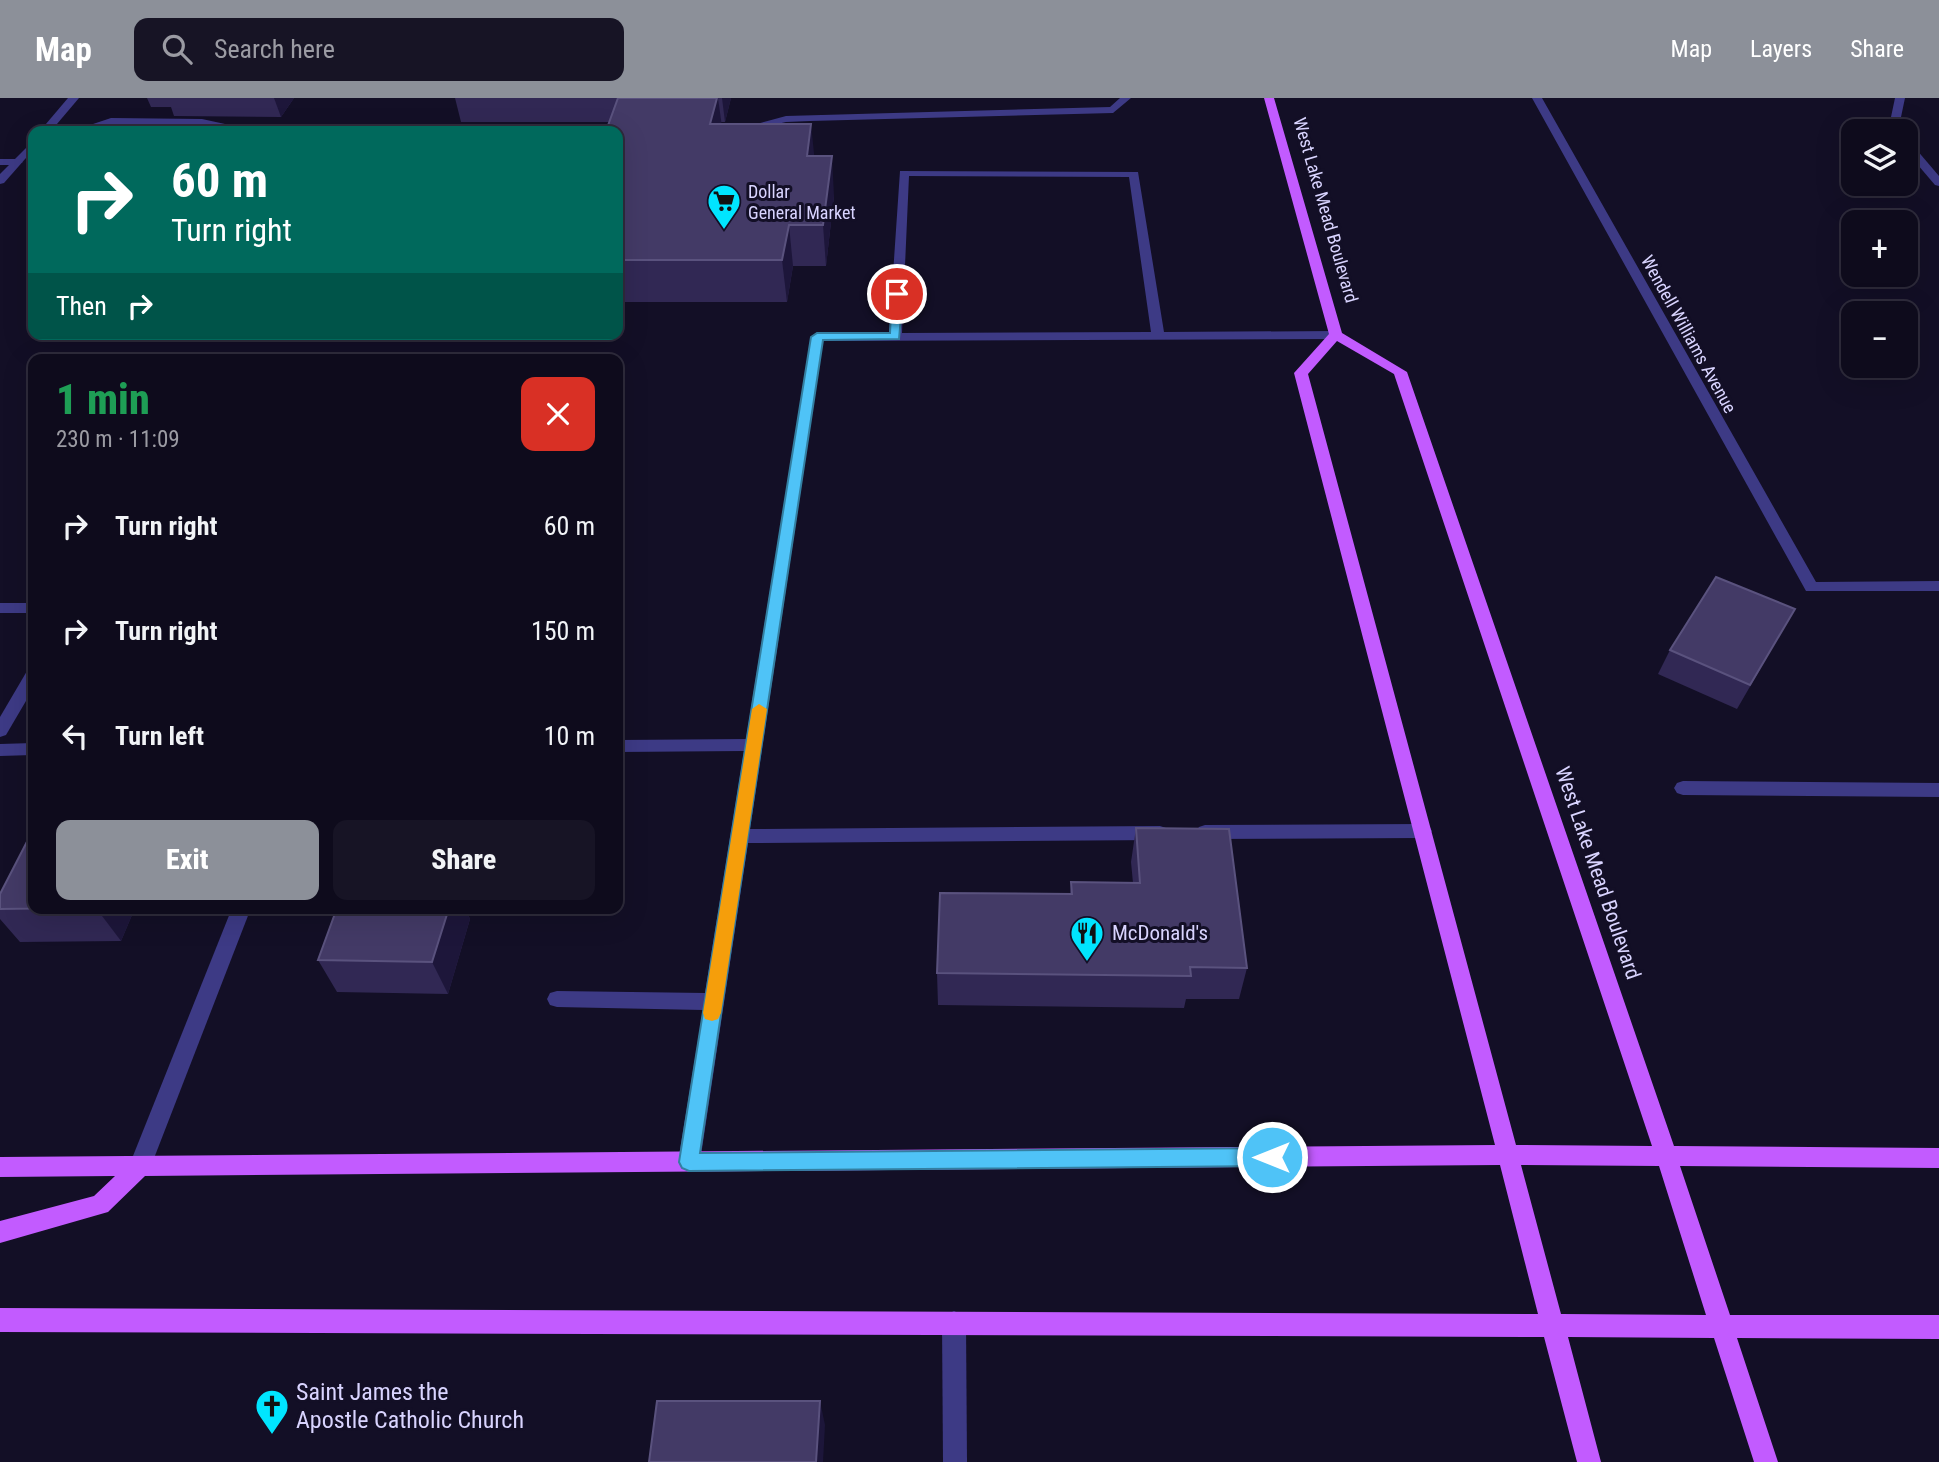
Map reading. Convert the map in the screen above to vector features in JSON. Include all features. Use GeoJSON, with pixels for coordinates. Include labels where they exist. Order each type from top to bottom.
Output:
{"type":"FeatureCollection","features":[{"type":"Feature","properties":{"kind":"main road","name":"West Lake Mead Boulevard"},"geometry":{"type":"LineString","coordinates":[[1269,98],[1336,335],[1400,372],[1666,1155],[1766,1462]]}},
{"type":"Feature","properties":{"kind":"main road","name":"West Lake Mead Boulevard"},"geometry":{"type":"LineString","coordinates":[[1336,335],[1301,373],[1589,1462]]}},
{"type":"Feature","properties":{"kind":"main road"},"geometry":{"type":"LineString","coordinates":[[0,1167],[1508,1155],[1939,1158]]}},
{"type":"Feature","properties":{"kind":"main road"},"geometry":{"type":"LineString","coordinates":[[0,1232],[100,1205],[140,1166]]}},
{"type":"Feature","properties":{"kind":"main road"},"geometry":{"type":"LineString","coordinates":[[0,1320],[1939,1327]]}},
{"type":"Feature","properties":{"kind":"street"},"geometry":{"type":"LineString","coordinates":[[50,126],[74,98]]}},
{"type":"Feature","properties":{"kind":"street"},"geometry":{"type":"LineString","coordinates":[[740,128],[753,128],[786,119],[1113,110],[1126,98]]}},
{"type":"Feature","properties":{"kind":"street","name":"Wendell Williams Avenue"},"geometry":{"type":"LineString","coordinates":[[1537,98],[1811,587],[1939,586]]}},
{"type":"Feature","properties":{"kind":"street"},"geometry":{"type":"LineString","coordinates":[[1897,119],[1900,98]]}},
{"type":"Feature","properties":{"kind":"street"},"geometry":{"type":"LineString","coordinates":[[103,126],[111,121],[202,122],[220,126]]}},
{"type":"Feature","properties":{"kind":"street"},"geometry":{"type":"LineString","coordinates":[[623,128],[644,128]]}},
{"type":"Feature","properties":{"kind":"street"},"geometry":{"type":"LineString","coordinates":[[0,181],[28,150]]}},
{"type":"Feature","properties":{"kind":"street"},"geometry":{"type":"LineString","coordinates":[[1918,158],[1939,183]]}},
{"type":"Feature","properties":{"kind":"street"},"geometry":{"type":"LineString","coordinates":[[0,162],[17,162]]}},
{"type":"Feature","properties":{"kind":"street"},"geometry":{"type":"LineString","coordinates":[[895,337],[904,173],[1135,174],[1158,336]]}},
{"type":"Feature","properties":{"kind":"street"},"geometry":{"type":"LineString","coordinates":[[689,1162],[817,337],[1336,335]]}},
{"type":"Feature","properties":{"kind":"street"},"geometry":{"type":"LineString","coordinates":[[0,608],[28,608]]}},
{"type":"Feature","properties":{"kind":"street"},"geometry":{"type":"LineString","coordinates":[[0,731],[28,683]]}},
{"type":"Feature","properties":{"kind":"street"},"geometry":{"type":"LineString","coordinates":[[623,746],[754,745]]}},
{"type":"Feature","properties":{"kind":"street"},"geometry":{"type":"LineString","coordinates":[[0,750],[28,750]]}},
{"type":"Feature","properties":{"kind":"street"},"geometry":{"type":"LineString","coordinates":[[1684,788],[1939,790]]}},
{"type":"Feature","properties":{"kind":"street"},"geometry":{"type":"LineString","coordinates":[[740,836],[1423,831]]}},
{"type":"Feature","properties":{"kind":"street"},"geometry":{"type":"LineString","coordinates":[[140,1166],[240,914]]}},
{"type":"Feature","properties":{"kind":"street"},"geometry":{"type":"LineString","coordinates":[[557,999],[714,1002]]}},
{"type":"Feature","properties":{"kind":"street"},"geometry":{"type":"LineString","coordinates":[[954,1323],[955,1462]]}},
{"type":"Feature","properties":{"kind":"building","name":"Dollar General Market"},"geometry":{"type":"Polygon","coordinates":[[[618,98],[717,98],[710,124],[811,124],[807,156],[832,156],[823,225],[789,225],[782,260],[623,260],[623,126],[608,126],[618,98]]]}},
{"type":"Feature","properties":{"kind":"building"},"geometry":{"type":"Polygon","coordinates":[[[1716,577],[1795,609],[1750,685],[1670,650],[1716,577]]]}},
{"type":"Feature","properties":{"kind":"building","name":"McDonald's"},"geometry":{"type":"Polygon","coordinates":[[[1136,828],[1229,829],[1247,968],[1190,967],[1191,976],[937,973],[940,893],[1072,894],[1071,882],[1140,883],[1136,828]]]}},
{"type":"Feature","properties":{"kind":"building"},"geometry":{"type":"Polygon","coordinates":[[[28,840],[28,909],[0,909],[0,894],[28,840]]]}},
{"type":"Feature","properties":{"kind":"building"},"geometry":{"type":"Polygon","coordinates":[[[335,914],[447,914],[432,962],[318,960],[335,914]]]}},
{"type":"Feature","properties":{"kind":"building"},"geometry":{"type":"Polygon","coordinates":[[[657,1401],[820,1401],[816,1462],[649,1462],[657,1401]]]}},
{"type":"Feature","properties":{"kind":"slow traffic"},"geometry":{"type":"LineString","coordinates":[[712,1013],[759,709]]}},
{"type":"Feature","properties":{"kind":"place","name":"Dollar General Market"},"geometry":{"type":"Point","coordinates":[724,231]}},
{"type":"Feature","properties":{"kind":"place","name":"McDonald's"},"geometry":{"type":"Point","coordinates":[1087,963]}},
{"type":"Feature","properties":{"kind":"place","name":"Saint James the Apostle Catholic Church"},"geometry":{"type":"Point","coordinates":[272,1436]}},
{"type":"Feature","properties":{"kind":"route"},"geometry":{"type":"LineString","coordinates":[[897,294],[895,337],[817,337],[689,1162],[1272,1157]]}}]}
